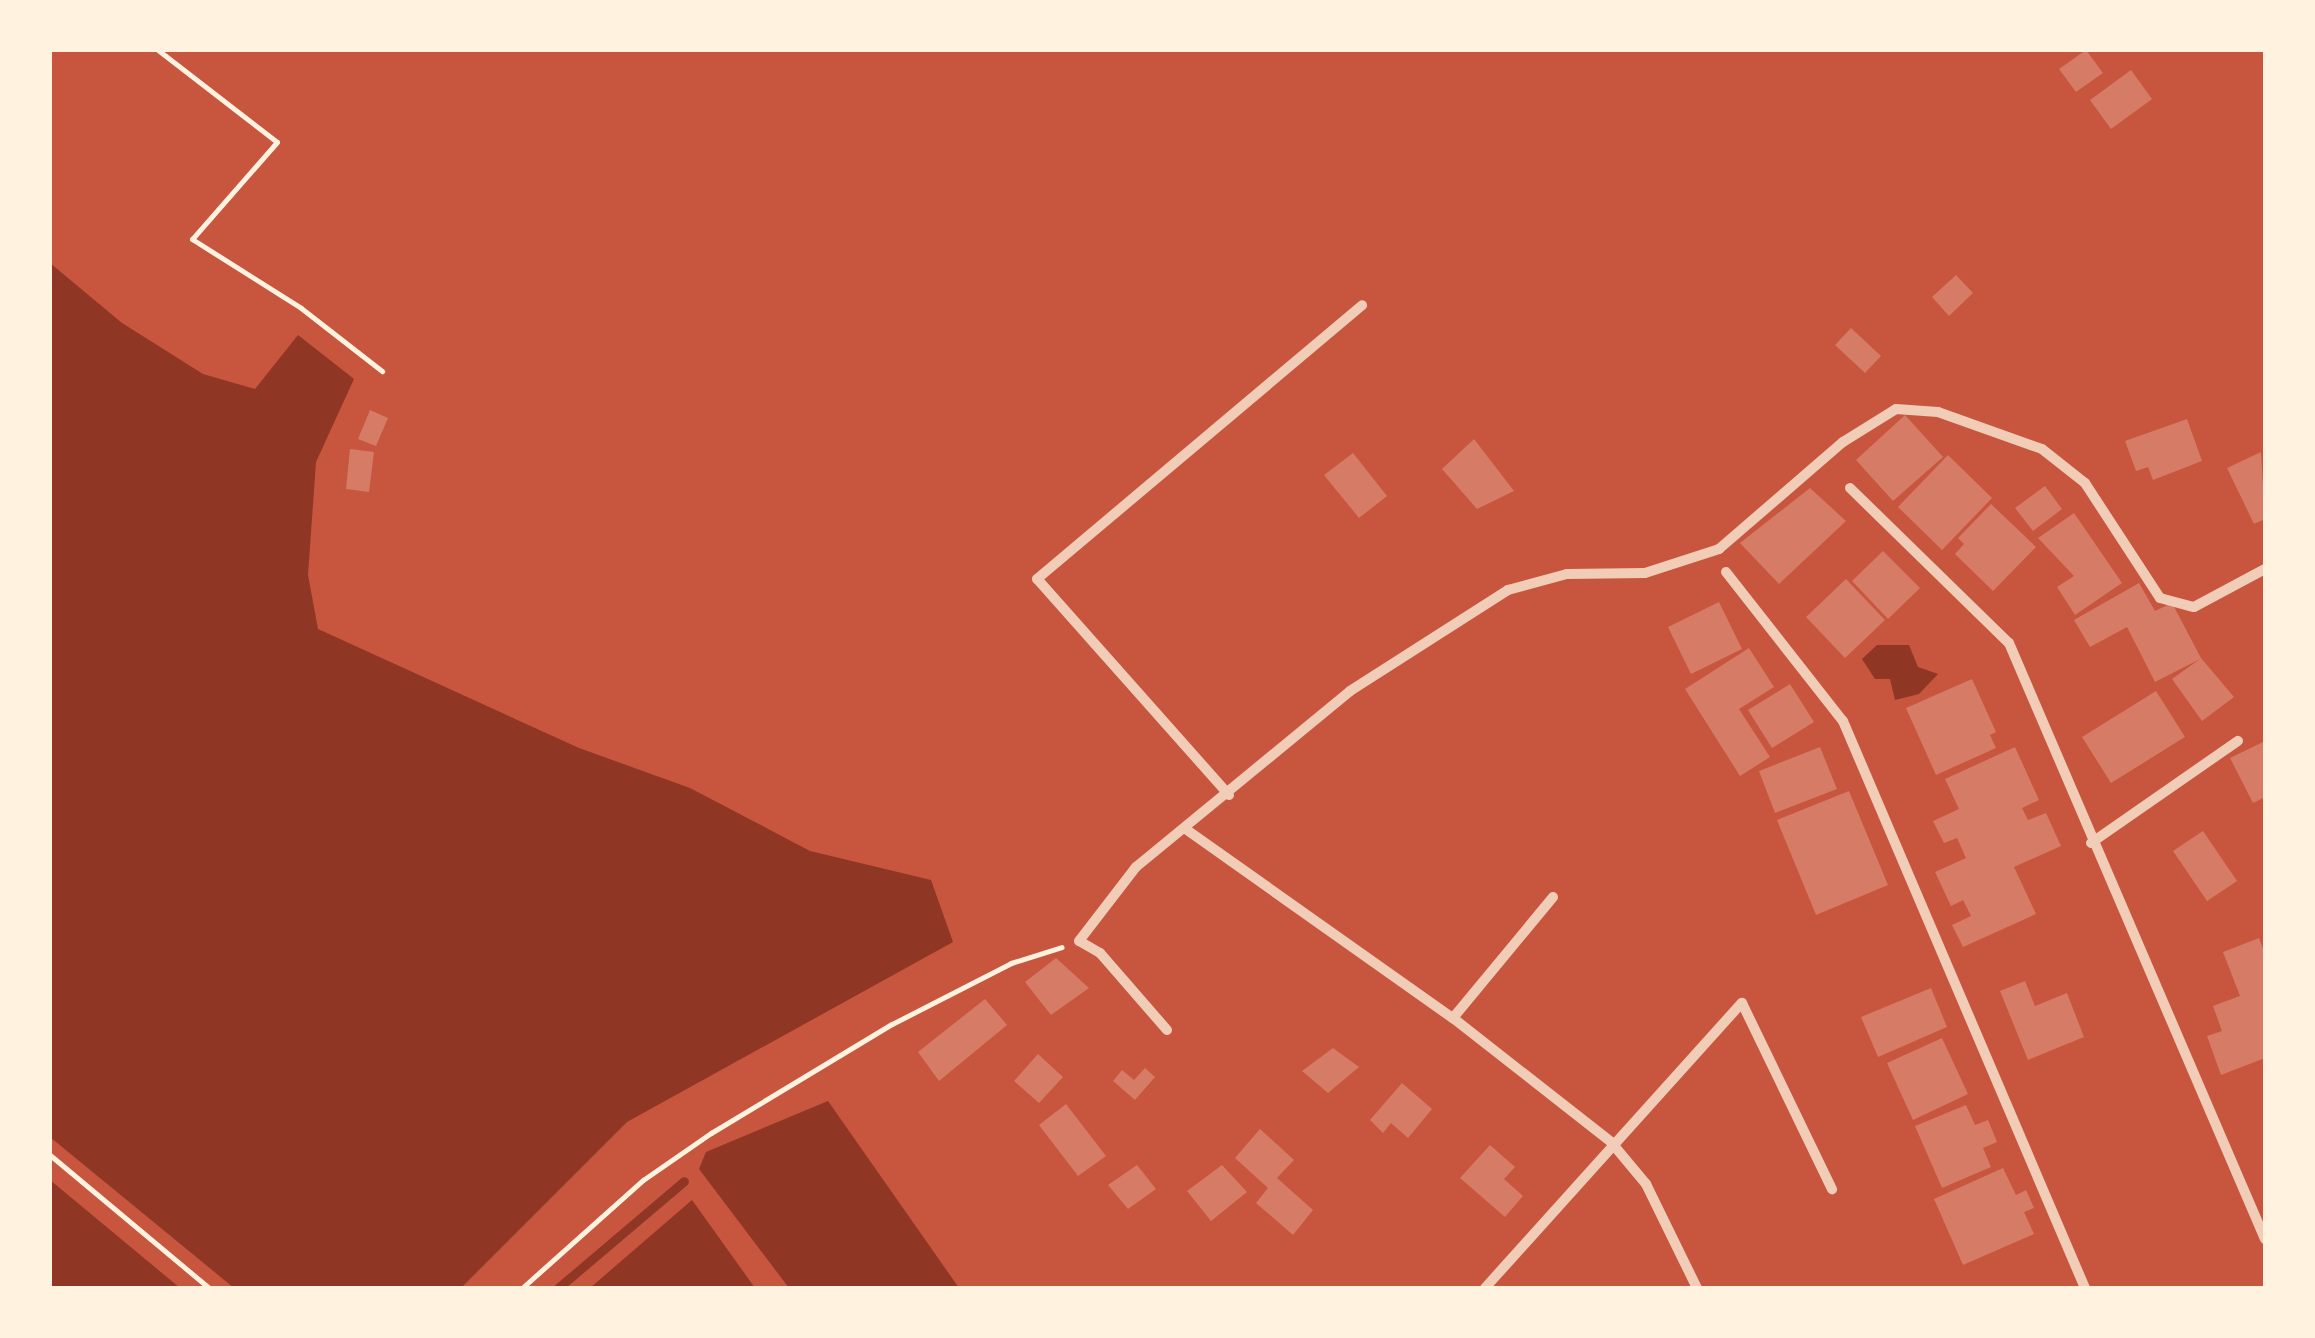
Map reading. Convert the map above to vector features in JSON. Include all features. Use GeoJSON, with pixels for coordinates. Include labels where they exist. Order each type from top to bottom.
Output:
{"type":"FeatureCollection","features":[{"type":"Feature","properties":{"kind":"street"},"geometry":{"type":"LineString","coordinates":[[1229,794],[1037,579],[1362,305]]}},
{"type":"Feature","properties":{"kind":"street"},"geometry":{"type":"LineString","coordinates":[[1167,1030],[1100,953],[1079,942],[1136,867],[1187,830],[1350,691],[1508,590],[1567,574],[1645,573],[1719,549],[1844,442],[1896,409],[1938,412],[2042,449],[2085,483],[2160,598],[2194,607],[2265,569]]}},
{"type":"Feature","properties":{"kind":"street"},"geometry":{"type":"LineString","coordinates":[[1850,488],[2009,643],[2265,1238]]}},
{"type":"Feature","properties":{"kind":"street"},"geometry":{"type":"LineString","coordinates":[[1726,572],[1842,721],[2085,1288]]}},
{"type":"Feature","properties":{"kind":"street"},"geometry":{"type":"LineString","coordinates":[[2092,843],[2238,742]]}},
{"type":"Feature","properties":{"kind":"street"},"geometry":{"type":"LineString","coordinates":[[1187,830],[1452,1018],[1612,1142],[1646,1184],[1697,1288]]}},
{"type":"Feature","properties":{"kind":"street"},"geometry":{"type":"LineString","coordinates":[[1452,1018],[1553,897]]}},
{"type":"Feature","properties":{"kind":"street"},"geometry":{"type":"LineString","coordinates":[[1485,1288],[1612,1142],[1742,1003],[1832,1189]]}},
{"type":"Feature","properties":{"kind":"path"},"geometry":{"type":"LineString","coordinates":[[158,50],[277,142],[192,239],[302,308],[382,371]]}},
{"type":"Feature","properties":{"kind":"path"},"geometry":{"type":"LineString","coordinates":[[522,1288],[643,1180],[711,1133],[926,1007],[1011,963],[1079,942]]}},
{"type":"Feature","properties":{"kind":"path"},"geometry":{"type":"LineString","coordinates":[[50,1155],[210,1288]]}},
{"type":"Feature","properties":{"kind":"shaded area"},"geometry":{"type":"Polygon","coordinates":[[[50,263],[122,323],[203,374],[255,389],[298,335],[354,379],[316,462],[308,575],[318,629],[579,748],[690,788],[810,851],[931,880],[953,942],[627,1122],[461,1288],[234,1288],[50,1137],[50,263]]]}},
{"type":"Feature","properties":{"kind":"shaded area"},"geometry":{"type":"Polygon","coordinates":[[[1877,645],[1909,645],[1918,667],[1938,674],[1919,694],[1895,700],[1890,679],[1875,679],[1862,659],[1877,645]]]}},
{"type":"Feature","properties":{"kind":"shaded area"},"geometry":{"type":"Polygon","coordinates":[[[828,1101],[959,1288],[789,1288],[699,1169],[706,1152],[828,1101]]]}},
{"type":"Feature","properties":{"kind":"shaded area"},"geometry":{"type":"Polygon","coordinates":[[[50,1180],[180,1288],[50,1288],[50,1180]]]}},
{"type":"Feature","properties":{"kind":"shaded area"},"geometry":{"type":"Polygon","coordinates":[[[692,1200],[755,1288],[590,1288],[692,1200]]]}},
{"type":"Feature","properties":{"kind":"building"},"geometry":{"type":"Polygon","coordinates":[[[2086,50],[2103,73],[2076,92],[2059,69],[2086,50]]]}},
{"type":"Feature","properties":{"kind":"building"},"geometry":{"type":"Polygon","coordinates":[[[2131,70],[2152,99],[2111,129],[2090,100],[2131,70]]]}},
{"type":"Feature","properties":{"kind":"building"},"geometry":{"type":"Polygon","coordinates":[[[1956,275],[1973,293],[1949,316],[1932,297],[1956,275]]]}},
{"type":"Feature","properties":{"kind":"building"},"geometry":{"type":"Polygon","coordinates":[[[1851,328],[1881,356],[1865,373],[1835,345],[1851,328]]]}},
{"type":"Feature","properties":{"kind":"building"},"geometry":{"type":"Polygon","coordinates":[[[370,410],[388,418],[376,446],[358,439],[370,410]]]}},
{"type":"Feature","properties":{"kind":"building"},"geometry":{"type":"Polygon","coordinates":[[[1905,415],[1943,457],[1893,501],[1856,460],[1905,415]]]}},
{"type":"Feature","properties":{"kind":"building"},"geometry":{"type":"Polygon","coordinates":[[[2187,419],[2202,461],[2153,480],[2148,467],[2136,471],[2125,441],[2187,419]]]}},
{"type":"Feature","properties":{"kind":"building"},"geometry":{"type":"Polygon","coordinates":[[[1474,439],[1514,491],[1477,509],[1442,469],[1474,439]]]}},
{"type":"Feature","properties":{"kind":"building"},"geometry":{"type":"Polygon","coordinates":[[[350,449],[374,452],[369,492],[346,489],[350,449]]]}},
{"type":"Feature","properties":{"kind":"building"},"geometry":{"type":"Polygon","coordinates":[[[2261,452],[2265,519],[2254,524],[2227,468],[2261,452]]]}},
{"type":"Feature","properties":{"kind":"building"},"geometry":{"type":"Polygon","coordinates":[[[1353,453],[1387,496],[1359,518],[1324,475],[1353,453]]]}},
{"type":"Feature","properties":{"kind":"building"},"geometry":{"type":"Polygon","coordinates":[[[1948,455],[1992,498],[1942,550],[1898,507],[1948,455]]]}},
{"type":"Feature","properties":{"kind":"building"},"geometry":{"type":"Polygon","coordinates":[[[2045,486],[2062,509],[2033,531],[2015,508],[2045,486]]]}},
{"type":"Feature","properties":{"kind":"building"},"geometry":{"type":"Polygon","coordinates":[[[1810,488],[1846,521],[1779,584],[1740,543],[1810,488]]]}},
{"type":"Feature","properties":{"kind":"building"},"geometry":{"type":"Polygon","coordinates":[[[1991,504],[2036,547],[1993,591],[1955,554],[1964,544],[1958,538],[1991,504]]]}},
{"type":"Feature","properties":{"kind":"building"},"geometry":{"type":"Polygon","coordinates":[[[2074,513],[2122,583],[2075,615],[2057,587],[2074,576],[2038,538],[2074,513]]]}},
{"type":"Feature","properties":{"kind":"building"},"geometry":{"type":"Polygon","coordinates":[[[1883,551],[1920,588],[1888,619],[1852,581],[1883,551]]]}},
{"type":"Feature","properties":{"kind":"building"},"geometry":{"type":"Polygon","coordinates":[[[1846,579],[1885,620],[1845,658],[1806,617],[1846,579]]]}},
{"type":"Feature","properties":{"kind":"building"},"geometry":{"type":"Polygon","coordinates":[[[2139,583],[2155,611],[2172,603],[2201,658],[2234,697],[2202,721],[2172,679],[2200,659],[2155,682],[2127,627],[2090,647],[2074,620],[2139,583]]]}},
{"type":"Feature","properties":{"kind":"building"},"geometry":{"type":"Polygon","coordinates":[[[1719,602],[1742,649],[1691,674],[1668,627],[1719,602]]]}},
{"type":"Feature","properties":{"kind":"building"},"geometry":{"type":"Polygon","coordinates":[[[1749,648],[1774,687],[1739,709],[1770,757],[1740,776],[1685,689],[1749,648]]]}},
{"type":"Feature","properties":{"kind":"building"},"geometry":{"type":"Polygon","coordinates":[[[1972,679],[1996,732],[1990,735],[1996,748],[1936,775],[1906,708],[1972,679]]]}},
{"type":"Feature","properties":{"kind":"building"},"geometry":{"type":"Polygon","coordinates":[[[1790,684],[1814,722],[1772,748],[1748,710],[1790,684]]]}},
{"type":"Feature","properties":{"kind":"building"},"geometry":{"type":"Polygon","coordinates":[[[2156,691],[2185,737],[2111,783],[2082,737],[2156,691]]]}},
{"type":"Feature","properties":{"kind":"building"},"geometry":{"type":"Polygon","coordinates":[[[2265,741],[2265,797],[2253,803],[2230,758],[2265,741]]]}},
{"type":"Feature","properties":{"kind":"building"},"geometry":{"type":"Polygon","coordinates":[[[1820,747],[1837,789],[1775,813],[1759,771],[1820,747]]]}},
{"type":"Feature","properties":{"kind":"building"},"geometry":{"type":"Polygon","coordinates":[[[2015,747],[2039,800],[2022,808],[2028,820],[2046,813],[2061,846],[2014,867],[2036,914],[1963,947],[1952,925],[1971,916],[1963,900],[1951,906],[1935,872],[1966,858],[1957,838],[1944,843],[1933,821],[1959,809],[1945,779],[2015,747]]]}},
{"type":"Feature","properties":{"kind":"building"},"geometry":{"type":"Polygon","coordinates":[[[1849,791],[1888,885],[1816,915],[1777,820],[1849,791]]]}},
{"type":"Feature","properties":{"kind":"building"},"geometry":{"type":"Polygon","coordinates":[[[2203,831],[2237,881],[2207,901],[2173,851],[2203,831]]]}},
{"type":"Feature","properties":{"kind":"building"},"geometry":{"type":"Polygon","coordinates":[[[2259,938],[2265,954],[2265,1058],[2221,1075],[2207,1036],[2222,1031],[2213,1006],[2240,996],[2223,952],[2259,938]]]}},
{"type":"Feature","properties":{"kind":"building"},"geometry":{"type":"Polygon","coordinates":[[[1056,958],[1089,988],[1051,1015],[1025,982],[1056,958]]]}},
{"type":"Feature","properties":{"kind":"building"},"geometry":{"type":"Polygon","coordinates":[[[2025,981],[2035,1006],[2067,993],[2084,1037],[2028,1060],[2000,991],[2025,981]]]}},
{"type":"Feature","properties":{"kind":"building"},"geometry":{"type":"Polygon","coordinates":[[[1931,988],[1947,1027],[1878,1057],[1861,1017],[1931,988]]]}},
{"type":"Feature","properties":{"kind":"building"},"geometry":{"type":"Polygon","coordinates":[[[985,999],[1007,1025],[939,1081],[918,1052],[985,999]]]}},
{"type":"Feature","properties":{"kind":"building"},"geometry":{"type":"Polygon","coordinates":[[[1942,1038],[1968,1094],[1913,1120],[1887,1063],[1942,1038]]]}},
{"type":"Feature","properties":{"kind":"building"},"geometry":{"type":"Polygon","coordinates":[[[1333,1048],[1359,1067],[1328,1093],[1302,1071],[1333,1048]]]}},
{"type":"Feature","properties":{"kind":"building"},"geometry":{"type":"Polygon","coordinates":[[[1038,1054],[1063,1077],[1039,1103],[1014,1081],[1038,1054]]]}},
{"type":"Feature","properties":{"kind":"building"},"geometry":{"type":"Polygon","coordinates":[[[1145,1068],[1155,1077],[1135,1100],[1113,1081],[1122,1070],[1134,1080],[1145,1068]]]}},
{"type":"Feature","properties":{"kind":"building"},"geometry":{"type":"Polygon","coordinates":[[[1402,1083],[1432,1109],[1408,1138],[1391,1123],[1383,1133],[1370,1120],[1402,1083]]]}},
{"type":"Feature","properties":{"kind":"building"},"geometry":{"type":"Polygon","coordinates":[[[1066,1104],[1106,1156],[1078,1176],[1039,1125],[1066,1104]]]}},
{"type":"Feature","properties":{"kind":"building"},"geometry":{"type":"Polygon","coordinates":[[[1966,1105],[1975,1125],[1988,1120],[1997,1142],[1983,1148],[1991,1167],[1942,1188],[1915,1126],[1966,1105]]]}},
{"type":"Feature","properties":{"kind":"building"},"geometry":{"type":"Polygon","coordinates":[[[1260,1129],[1294,1160],[1277,1178],[1313,1210],[1293,1235],[1256,1203],[1268,1188],[1235,1158],[1260,1129]]]}},
{"type":"Feature","properties":{"kind":"building"},"geometry":{"type":"Polygon","coordinates":[[[1490,1145],[1515,1167],[1504,1179],[1523,1196],[1505,1217],[1460,1178],[1490,1145]]]}},
{"type":"Feature","properties":{"kind":"building"},"geometry":{"type":"Polygon","coordinates":[[[1137,1165],[1156,1189],[1128,1209],[1108,1185],[1137,1165]]]}},
{"type":"Feature","properties":{"kind":"building"},"geometry":{"type":"Polygon","coordinates":[[[1222,1165],[1247,1192],[1211,1221],[1187,1191],[1222,1165]]]}},
{"type":"Feature","properties":{"kind":"building"},"geometry":{"type":"Polygon","coordinates":[[[2003,1168],[2016,1195],[2026,1190],[2034,1208],[2024,1212],[2034,1234],[1963,1265],[1934,1199],[2003,1168]]]}},
{"type":"Feature","properties":{"kind":"waterway"},"geometry":{"type":"LineString","coordinates":[[558,1288],[684,1181]]}}]}
